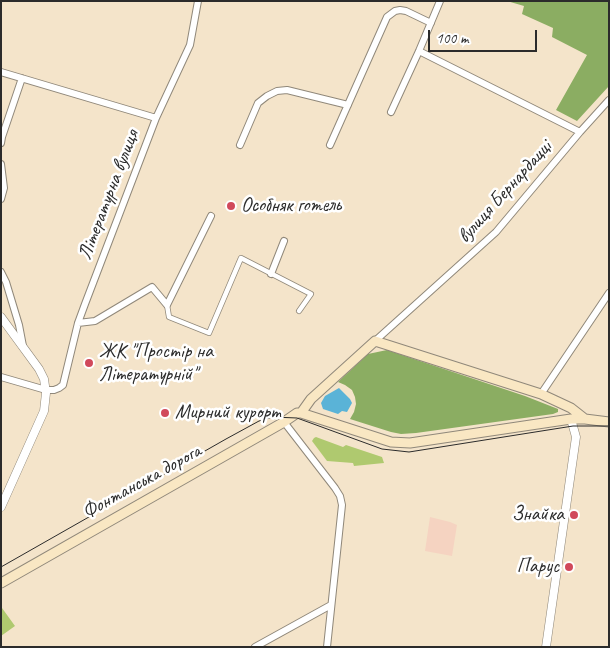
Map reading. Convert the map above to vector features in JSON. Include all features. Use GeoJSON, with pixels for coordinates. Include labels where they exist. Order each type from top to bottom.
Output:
{"type":"FeatureCollection","features":[{"type":"Feature","properties":{"kind":"main road"},"geometry":{"type":"LineString","coordinates":[[375,342],[541,394],[571,408],[585,419]]}},
{"type":"Feature","properties":{"kind":"main road","name":"Фонтанська дорога"},"geometry":{"type":"LineString","coordinates":[[1,583],[301,412],[311,399],[375,342]]}},
{"type":"Feature","properties":{"kind":"main road"},"geometry":{"type":"LineString","coordinates":[[567,420],[571,408]]}},
{"type":"Feature","properties":{"kind":"main road"},"geometry":{"type":"LineString","coordinates":[[301,412],[391,442],[410,443],[567,420],[585,419],[609,422]]}},
{"type":"Feature","properties":{"kind":"street","name":"Літературна вулиця"},"geometry":{"type":"LineString","coordinates":[[46,390],[54,390],[63,385],[78,323],[156,118],[190,45],[198,1]]}},
{"type":"Feature","properties":{"kind":"street"},"geometry":{"type":"LineString","coordinates":[[391,112],[440,1]]}},
{"type":"Feature","properties":{"kind":"street"},"geometry":{"type":"LineString","coordinates":[[330,144],[387,17],[400,10],[431,23]]}},
{"type":"Feature","properties":{"kind":"street"},"geometry":{"type":"LineString","coordinates":[[419,51],[580,132]]}},
{"type":"Feature","properties":{"kind":"street"},"geometry":{"type":"LineString","coordinates":[[1,72],[156,118]]}},
{"type":"Feature","properties":{"kind":"street"},"geometry":{"type":"LineString","coordinates":[[1,143],[22,78]]}},
{"type":"Feature","properties":{"kind":"street"},"geometry":{"type":"LineString","coordinates":[[240,145],[258,102],[277,92],[288,90],[348,106]]}},
{"type":"Feature","properties":{"kind":"street","name":"вулиця Бернардацці"},"geometry":{"type":"LineString","coordinates":[[375,342],[496,232],[609,100]]}},
{"type":"Feature","properties":{"kind":"street"},"geometry":{"type":"LineString","coordinates":[[1,164],[4,188],[1,199]]}},
{"type":"Feature","properties":{"kind":"street"},"geometry":{"type":"LineString","coordinates":[[167,305],[211,216]]}},
{"type":"Feature","properties":{"kind":"street"},"geometry":{"type":"LineString","coordinates":[[271,274],[284,241]]}},
{"type":"Feature","properties":{"kind":"street"},"geometry":{"type":"LineString","coordinates":[[78,323],[94,321],[152,287],[167,305],[169,317],[209,333],[240,258],[311,294],[299,311]]}},
{"type":"Feature","properties":{"kind":"street"},"geometry":{"type":"LineString","coordinates":[[1,272],[6,282],[19,325],[23,347]]}},
{"type":"Feature","properties":{"kind":"street"},"geometry":{"type":"LineString","coordinates":[[541,394],[609,293]]}},
{"type":"Feature","properties":{"kind":"street"},"geometry":{"type":"LineString","coordinates":[[1,317],[42,374],[46,390],[44,410],[1,507]]}},
{"type":"Feature","properties":{"kind":"street"},"geometry":{"type":"LineString","coordinates":[[1,377],[46,390]]}},
{"type":"Feature","properties":{"kind":"street"},"geometry":{"type":"LineString","coordinates":[[546,647],[576,438],[567,420]]}},
{"type":"Feature","properties":{"kind":"street"},"geometry":{"type":"LineString","coordinates":[[284,422],[335,488],[340,496],[342,505],[326,647]]}},
{"type":"Feature","properties":{"kind":"street"},"geometry":{"type":"LineString","coordinates":[[255,647],[331,605]]}},
{"type":"Feature","properties":{"kind":"shaded area"},"geometry":{"type":"Polygon","coordinates":[[[430,517],[457,525],[452,556],[425,551],[430,517]]]}},
{"type":"Feature","properties":{"kind":"green space"},"geometry":{"type":"Polygon","coordinates":[[[507,1],[609,1],[609,86],[577,121],[556,110],[587,55],[552,37],[553,28],[522,14],[524,6],[507,1]]]}},
{"type":"Feature","properties":{"kind":"green space"},"geometry":{"type":"Polygon","coordinates":[[[387,350],[525,396],[558,409],[558,412],[401,434],[350,419],[356,404],[355,397],[352,390],[338,382],[368,354],[387,350]]]}},
{"type":"Feature","properties":{"kind":"green space"},"geometry":{"type":"Polygon","coordinates":[[[316,437],[343,447],[346,445],[382,457],[384,463],[354,466],[353,463],[327,461],[312,441],[316,437]]]}},
{"type":"Feature","properties":{"kind":"green space"},"geometry":{"type":"Polygon","coordinates":[[[1,609],[15,626],[1,636],[1,609]]]}},
{"type":"Feature","properties":{"kind":"water"},"geometry":{"type":"Polygon","coordinates":[[[339,388],[352,403],[347,412],[342,411],[338,414],[323,409],[321,403],[325,396],[339,388]]]}},
{"type":"Feature","properties":{"kind":"tram line"},"geometry":{"type":"LineString","coordinates":[[1,567],[226,439],[259,421],[273,417],[297,418],[382,449],[409,452],[573,426],[609,426]]}},
{"type":"Feature","properties":{"kind":"place","name":"Особняк готель"},"geometry":{"type":"Point","coordinates":[231,206]}},
{"type":"Feature","properties":{"kind":"place","name":"ЖК \"Простір на Літературній\""},"geometry":{"type":"Point","coordinates":[89,363]}},
{"type":"Feature","properties":{"kind":"place","name":"Мирний курорт"},"geometry":{"type":"Point","coordinates":[165,413]}},
{"type":"Feature","properties":{"kind":"place","name":"Знайка"},"geometry":{"type":"Point","coordinates":[574,515]}},
{"type":"Feature","properties":{"kind":"place","name":"Парус"},"geometry":{"type":"Point","coordinates":[569,567]}}]}
